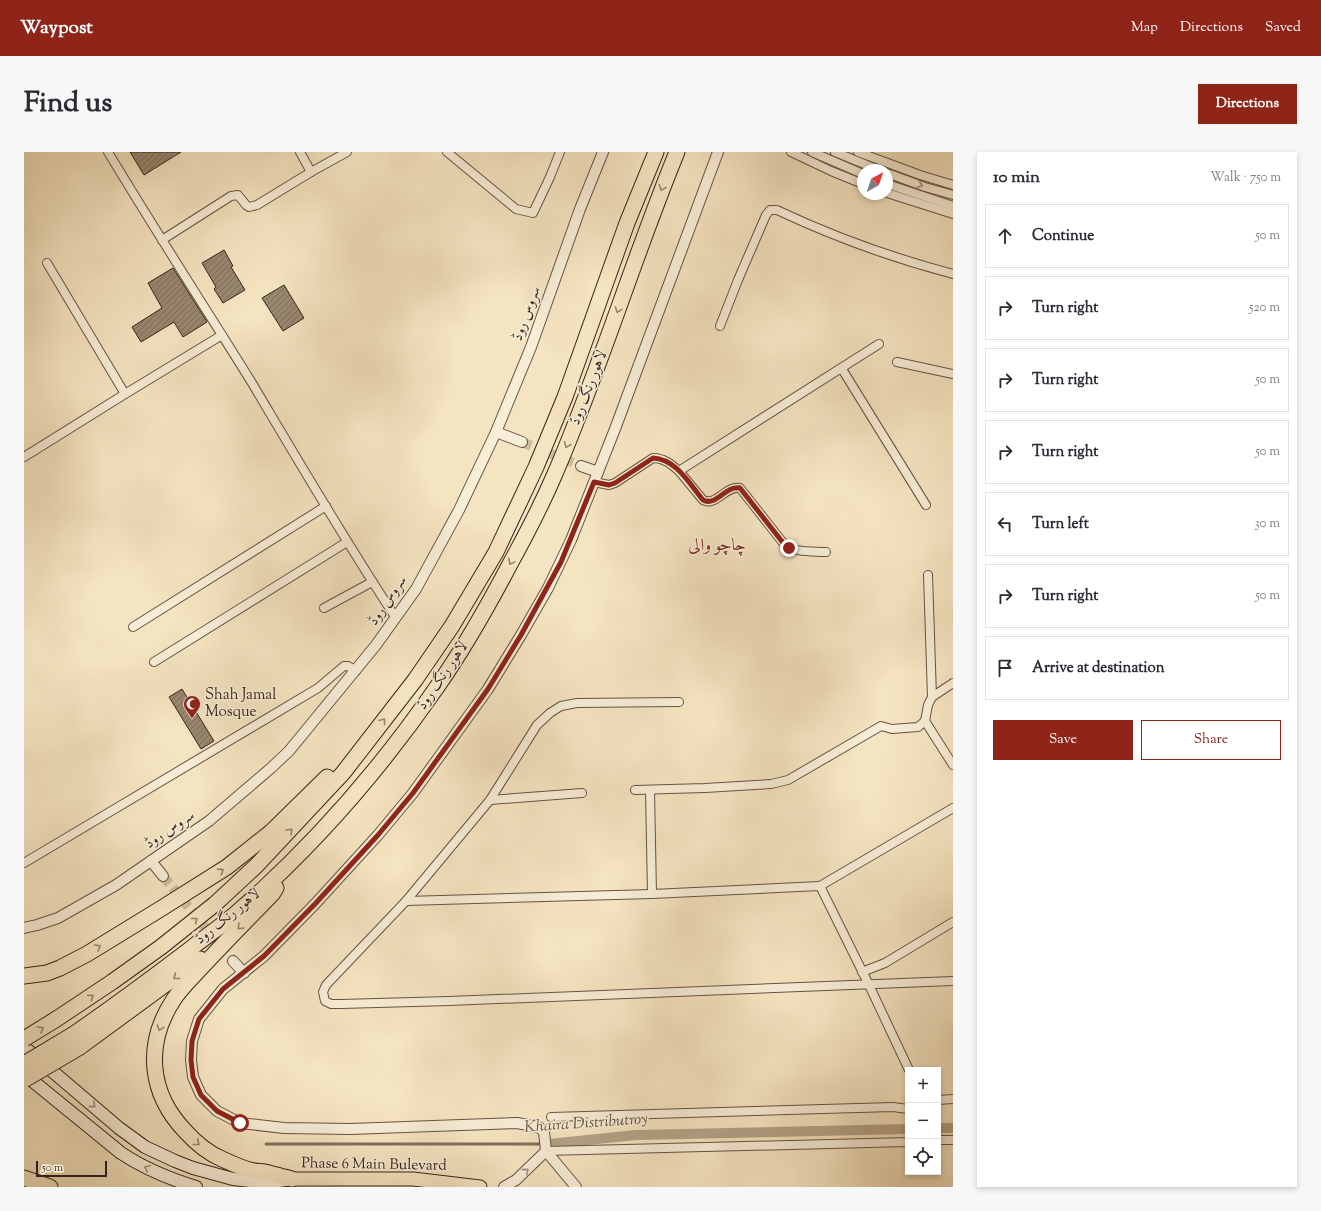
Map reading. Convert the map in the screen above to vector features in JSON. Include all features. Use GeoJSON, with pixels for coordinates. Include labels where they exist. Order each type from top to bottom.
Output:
{"type":"FeatureCollection","features":[{"type":"Feature","properties":{"kind":"highway","name":"لاہور رنگ روڈ"},"geometry":{"type":"LineString","coordinates":[[24,1038],[58,1018],[112,982],[161,947],[215,904],[257,865],[343,773],[415,680],[452,626],[496,552],[536,467],[565,397],[627,223],[656,152]]}},
{"type":"Feature","properties":{"kind":"highway","name":"لاہور رنگ روڈ"},"geometry":{"type":"LineString","coordinates":[[24,1064],[77,1041],[133,992],[239,911],[290,864],[321,832],[366,780],[438,686],[501,582],[529,530],[550,484],[586,398],[676,152]]}},
{"type":"Feature","properties":{"kind":"highway"},"geometry":{"type":"LineString","coordinates":[[24,976],[47,973],[86,954],[227,867],[271,832],[324,779],[368,742]]}},
{"type":"Feature","properties":{"kind":"highway"},"geometry":{"type":"LineString","coordinates":[[290,864],[273,893],[182,987],[168,1008],[162,1021],[155,1044],[154,1059],[157,1086],[162,1100],[171,1116],[192,1139],[207,1151],[221,1159],[250,1170],[266,1172],[292,1179]]}},
{"type":"Feature","properties":{"kind":"highway"},"geometry":{"type":"LineString","coordinates":[[24,1080],[77,1041],[220,947]]}},
{"type":"Feature","properties":{"kind":"highway"},"geometry":{"type":"LineString","coordinates":[[24,1178],[50,1187]]}},
{"type":"Feature","properties":{"kind":"main road"},"geometry":{"type":"LineString","coordinates":[[24,1038],[63,1079]]}},
{"type":"Feature","properties":{"kind":"main road"},"geometry":{"type":"LineString","coordinates":[[24,1047],[119,1128],[146,1147],[175,1161],[233,1179],[267,1183],[292,1179]]}},
{"type":"Feature","properties":{"kind":"main road"},"geometry":{"type":"LineString","coordinates":[[24,1069],[43,1089]]}},
{"type":"Feature","properties":{"kind":"main road"},"geometry":{"type":"LineString","coordinates":[[24,1074],[106,1142],[136,1163],[161,1175],[196,1187]]}},
{"type":"Feature","properties":{"kind":"main road","name":"Phase 6 Main Bulevard"},"geometry":{"type":"LineString","coordinates":[[292,1179],[412,1179],[457,1183],[480,1187]]}},
{"type":"Feature","properties":{"kind":"street"},"geometry":{"type":"LineString","coordinates":[[108,152],[222,335],[347,542],[396,618]]}},
{"type":"Feature","properties":{"kind":"street"},"geometry":{"type":"LineString","coordinates":[[300,152],[311,172]]}},
{"type":"Feature","properties":{"kind":"street"},"geometry":{"type":"LineString","coordinates":[[162,240],[231,196],[238,195],[249,207],[257,205],[347,152]]}},
{"type":"Feature","properties":{"kind":"street"},"geometry":{"type":"LineString","coordinates":[[447,152],[516,209],[533,213],[560,152]]}},
{"type":"Feature","properties":{"kind":"street","name":"سروس روڈ"},"geometry":{"type":"LineString","coordinates":[[24,928],[58,918],[116,885],[209,821],[289,751],[356,671],[396,618],[416,589],[459,510],[496,432],[531,347],[580,209],[603,152]]}},
{"type":"Feature","properties":{"kind":"street"},"geometry":{"type":"LineString","coordinates":[[576,1187],[546,1149],[544,1132],[540,1128],[533,1126],[517,1123],[350,1129],[284,1128],[240,1123],[217,1111],[201,1095],[193,1077],[191,1060],[192,1041],[199,1019],[223,989],[264,956],[345,872],[413,793],[488,689],[521,635],[548,588],[571,540],[657,317],[718,152]]}},
{"type":"Feature","properties":{"kind":"street"},"geometry":{"type":"LineString","coordinates":[[791,152],[857,182]]}},
{"type":"Feature","properties":{"kind":"street"},"geometry":{"type":"LineString","coordinates":[[812,152],[857,171]]}},
{"type":"Feature","properties":{"kind":"street"},"geometry":{"type":"LineString","coordinates":[[835,152],[864,164]]}},
{"type":"Feature","properties":{"kind":"street"},"geometry":{"type":"LineString","coordinates":[[858,152],[920,175],[953,185]]}},
{"type":"Feature","properties":{"kind":"street"},"geometry":{"type":"LineString","coordinates":[[893,175],[953,195]]}},
{"type":"Feature","properties":{"kind":"street"},"geometry":{"type":"LineString","coordinates":[[893,186],[953,206]]}},
{"type":"Feature","properties":{"kind":"street"},"geometry":{"type":"LineString","coordinates":[[893,195],[953,214]]}},
{"type":"Feature","properties":{"kind":"street"},"geometry":{"type":"LineString","coordinates":[[720,326],[766,215],[770,210],[777,210],[830,233],[911,263],[953,274]]}},
{"type":"Feature","properties":{"kind":"street"},"geometry":{"type":"LineString","coordinates":[[47,263],[125,394]]}},
{"type":"Feature","properties":{"kind":"street"},"geometry":{"type":"LineString","coordinates":[[24,457],[222,335]]}},
{"type":"Feature","properties":{"kind":"street"},"geometry":{"type":"LineString","coordinates":[[679,471],[842,369],[879,344]]}},
{"type":"Feature","properties":{"kind":"street"},"geometry":{"type":"LineString","coordinates":[[897,362],[953,374]]}},
{"type":"Feature","properties":{"kind":"street"},"geometry":{"type":"LineString","coordinates":[[842,369],[926,505]]}},
{"type":"Feature","properties":{"kind":"street"},"geometry":{"type":"LineString","coordinates":[[496,432],[522,442]]}},
{"type":"Feature","properties":{"kind":"street"},"geometry":{"type":"LineString","coordinates":[[581,466],[609,485],[615,483],[653,458],[660,458],[667,461],[679,471],[706,502],[711,501],[731,489],[736,487],[740,488],[784,544],[789,548],[795,550],[826,552]]}},
{"type":"Feature","properties":{"kind":"street"},"geometry":{"type":"LineString","coordinates":[[133,627],[326,506]]}},
{"type":"Feature","properties":{"kind":"street"},"geometry":{"type":"LineString","coordinates":[[154,662],[347,542]]}},
{"type":"Feature","properties":{"kind":"street"},"geometry":{"type":"LineString","coordinates":[[928,575],[932,697],[928,705],[926,721],[953,765]]}},
{"type":"Feature","properties":{"kind":"street"},"geometry":{"type":"LineString","coordinates":[[324,608],[372,582]]}},
{"type":"Feature","properties":{"kind":"street"},"geometry":{"type":"LineString","coordinates":[[24,863],[318,688],[344,666],[348,666],[356,671]]}},
{"type":"Feature","properties":{"kind":"street"},"geometry":{"type":"LineString","coordinates":[[932,697],[953,683]]}},
{"type":"Feature","properties":{"kind":"street"},"geometry":{"type":"LineString","coordinates":[[679,702],[577,703],[561,706],[550,713],[537,725],[490,800],[406,901],[326,985],[323,992],[325,1001],[331,1004],[433,1001],[953,981]]}},
{"type":"Feature","properties":{"kind":"street"},"geometry":{"type":"LineString","coordinates":[[636,790],[771,784],[788,780],[881,726],[892,729],[918,727],[926,721]]}},
{"type":"Feature","properties":{"kind":"street"},"geometry":{"type":"LineString","coordinates":[[650,790],[652,894]]}},
{"type":"Feature","properties":{"kind":"street"},"geometry":{"type":"LineString","coordinates":[[490,800],[582,793]]}},
{"type":"Feature","properties":{"kind":"street"},"geometry":{"type":"LineString","coordinates":[[406,901],[652,894],[820,886],[953,808]]}},
{"type":"Feature","properties":{"kind":"street"},"geometry":{"type":"LineString","coordinates":[[151,861],[163,876]]}},
{"type":"Feature","properties":{"kind":"street"},"geometry":{"type":"LineString","coordinates":[[820,886],[908,1067]]}},
{"type":"Feature","properties":{"kind":"street"},"geometry":{"type":"LineString","coordinates":[[862,972],[885,963],[953,922]]}},
{"type":"Feature","properties":{"kind":"street"},"geometry":{"type":"LineString","coordinates":[[233,961],[244,973]]}},
{"type":"Feature","properties":{"kind":"street"},"geometry":{"type":"LineString","coordinates":[[941,1100],[953,1099]]}},
{"type":"Feature","properties":{"kind":"street"},"geometry":{"type":"LineString","coordinates":[[551,1117],[893,1107],[905,1109]]}},
{"type":"Feature","properties":{"kind":"street"},"geometry":{"type":"LineString","coordinates":[[941,1140],[953,1140]]}},
{"type":"Feature","properties":{"kind":"street"},"geometry":{"type":"LineString","coordinates":[[504,1187],[516,1180],[546,1149],[905,1142]]}},
{"type":"Feature","properties":{"kind":"building"},"geometry":{"type":"Polygon","coordinates":[[[130,152],[181,152],[144,175],[130,152]]]}},
{"type":"Feature","properties":{"kind":"building"},"geometry":{"type":"Polygon","coordinates":[[[224,250],[233,266],[231,267],[245,290],[223,303],[214,289],[216,287],[202,263],[224,250]]]}},
{"type":"Feature","properties":{"kind":"building"},"geometry":{"type":"Polygon","coordinates":[[[173,268],[207,322],[183,337],[174,322],[141,342],[132,327],[162,308],[148,283],[173,268]]]}},
{"type":"Feature","properties":{"kind":"building"},"geometry":{"type":"Polygon","coordinates":[[[284,285],[304,318],[283,331],[262,298],[284,285]]]}},
{"type":"Feature","properties":{"kind":"building","name":"Shah Jamal Mosque"},"geometry":{"type":"Polygon","coordinates":[[[182,689],[214,741],[201,749],[169,697],[182,689]]]}},
{"type":"Feature","properties":{"kind":"waterway","name":"Khaira Distributroy"},"geometry":{"type":"LineString","coordinates":[[941,1128],[953,1128]]}},
{"type":"Feature","properties":{"kind":"waterway","name":"Khaira Distributroy"},"geometry":{"type":"LineString","coordinates":[[549,1144],[636,1135],[905,1129]]}},
{"type":"Feature","properties":{"kind":"waterway","name":"Khaira Distributroy"},"geometry":{"type":"LineString","coordinates":[[266,1144],[543,1144]]}},
{"type":"Feature","properties":{"kind":"tunnel"},"geometry":{"type":"LineString","coordinates":[[522,442],[581,466]]}},
{"type":"Feature","properties":{"kind":"tunnel"},"geometry":{"type":"LineString","coordinates":[[163,876],[233,961]]}},
{"type":"Feature","properties":{"kind":"place","name":"Shah Jamal Mosque"},"geometry":{"type":"Point","coordinates":[192,719]}},
{"type":"Feature","properties":{"kind":"district","name":"چاچو والی"},"geometry":{"type":"Point","coordinates":[717,546]}},
{"type":"Feature","properties":{"kind":"route"},"geometry":{"type":"LineString","coordinates":[[240,1123],[217,1111],[201,1095],[193,1077],[191,1060],[192,1041],[199,1019],[223,989],[264,956],[315,904],[378,835],[413,793],[488,689],[521,635],[561,562],[594,482],[602,485],[615,483],[653,458],[660,458],[672,464],[706,502],[711,501],[731,489],[736,487],[740,488],[784,544],[789,548]]}}]}
